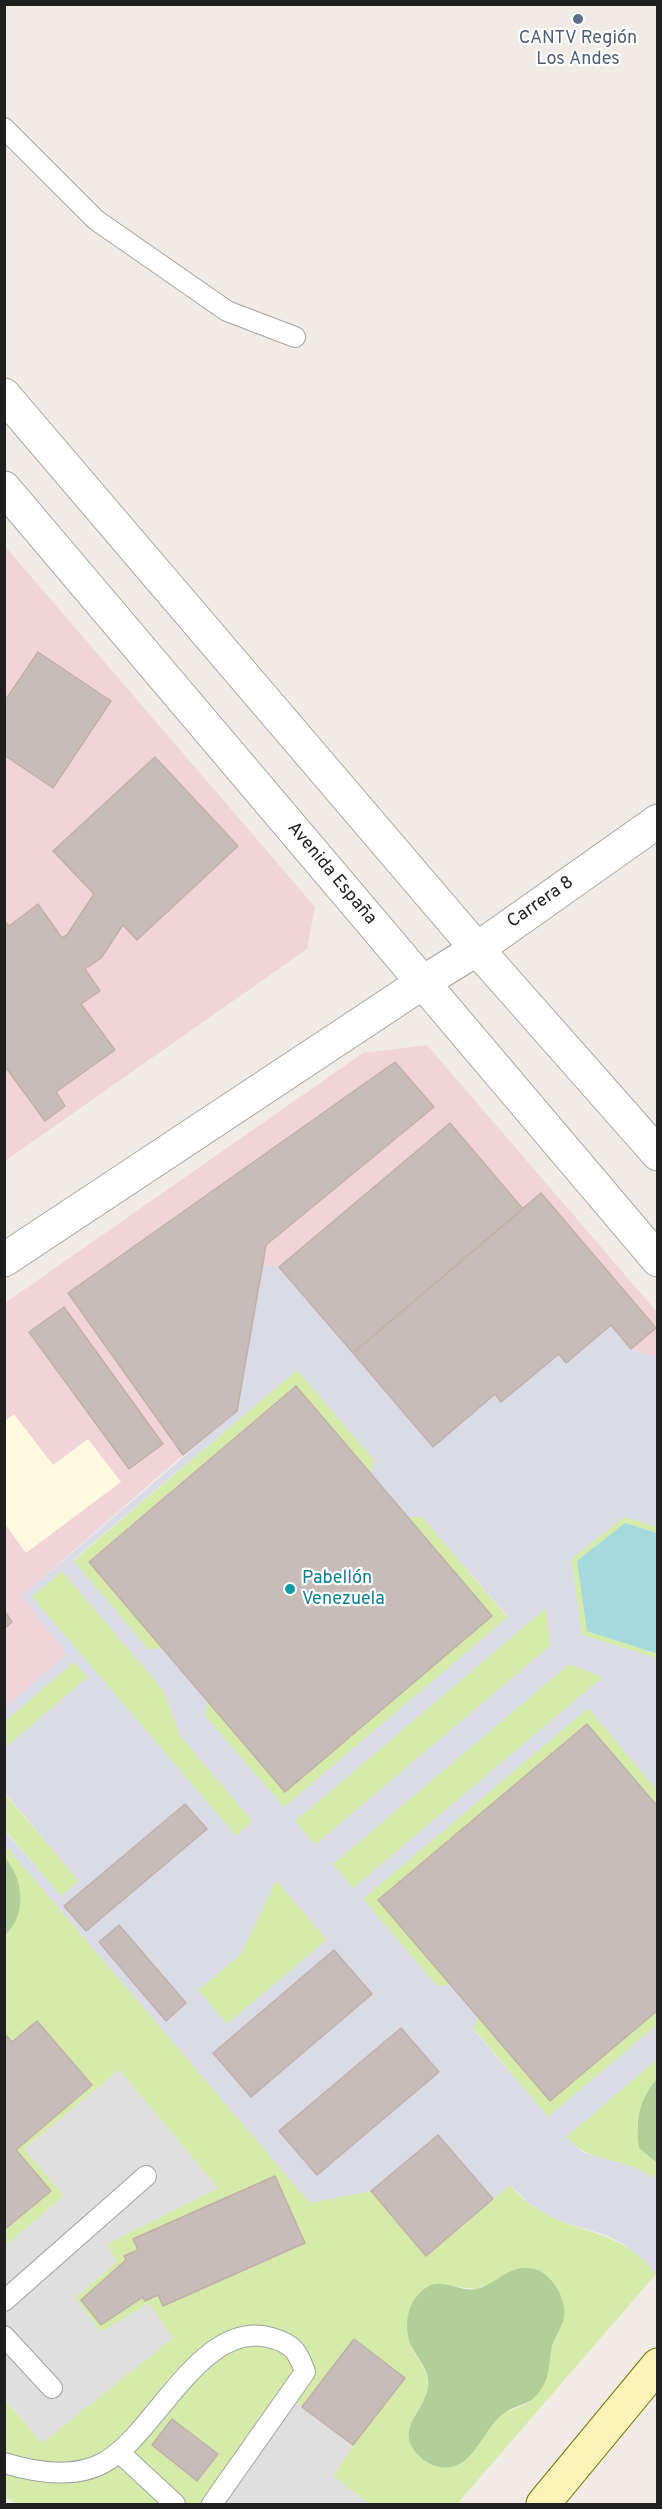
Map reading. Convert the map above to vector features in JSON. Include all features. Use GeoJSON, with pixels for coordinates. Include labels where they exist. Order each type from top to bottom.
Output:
{"type":"FeatureCollection","features":[{"type":"Feature","properties":{"kind":"street"},"geometry":{"type":"LineString","coordinates":[[4,395],[477,949],[657,1154]]}},
{"type":"Feature","properties":{"kind":"street","name":"Avenida España"},"geometry":{"type":"LineString","coordinates":[[4,488],[657,1260]]}},
{"type":"Feature","properties":{"kind":"street","name":"Carrera 8"},"geometry":{"type":"LineString","coordinates":[[4,1260],[422,983],[477,949],[657,820]]}},
{"type":"Feature","properties":{"kind":"street"},"geometry":{"type":"LineString","coordinates":[[543,2505],[657,2366]]}},
{"type":"Feature","properties":{"kind":"lane"},"geometry":{"type":"LineString","coordinates":[[4,128],[96,220],[228,311],[295,337]]}},
{"type":"Feature","properties":{"kind":"lane"},"geometry":{"type":"LineString","coordinates":[[4,2301],[146,2176]]}},
{"type":"Feature","properties":{"kind":"lane"},"geometry":{"type":"LineString","coordinates":[[4,2463],[38,2471],[80,2470],[102,2464],[119,2452],[187,2376],[219,2348],[237,2339],[258,2334],[279,2340],[297,2351],[304,2372],[212,2505]]}},
{"type":"Feature","properties":{"kind":"lane"},"geometry":{"type":"LineString","coordinates":[[4,2336],[52,2388]]}},
{"type":"Feature","properties":{"kind":"lane"},"geometry":{"type":"LineString","coordinates":[[119,2452],[175,2505]]}},
{"type":"Feature","properties":{"kind":"shaded area"},"geometry":{"type":"Polygon","coordinates":[[[4,545],[315,907],[307,949],[5,1161],[4,545]]]}},
{"type":"Feature","properties":{"kind":"shaded area"},"geometry":{"type":"Polygon","coordinates":[[[427,1045],[657,1312],[657,1358],[631,1349],[656,1328],[542,1194],[523,1209],[450,1123],[279,1267],[262,1266],[266,1245],[434,1107],[395,1062],[68,1293],[183,1455],[23,1595],[67,1654],[5,1708],[5,1303],[363,1053],[427,1045]]]}},
{"type":"Feature","properties":{"kind":"shaded area"},"geometry":{"type":"Polygon","coordinates":[[[262,1266],[279,1267],[432,1447],[495,1394],[502,1401],[559,1354],[566,1362],[611,1325],[631,1349],[657,1358],[657,1527],[624,1517],[571,1559],[582,1635],[657,1658],[657,1790],[588,1708],[363,1899],[437,1986],[450,1984],[478,2018],[473,2029],[548,2117],[657,2025],[657,2059],[566,2137],[582,2152],[636,2168],[657,2179],[656,2274],[644,2260],[625,2245],[608,2236],[552,2218],[530,2204],[510,2185],[493,2199],[438,2135],[371,2191],[310,2203],[5,1845],[4,1830],[61,1896],[79,1881],[5,1793],[5,1748],[88,1677],[74,1662],[5,1721],[5,1708],[67,1654],[22,1596],[237,1411],[262,1266]],[[297,1370],[73,1560],[148,1649],[163,1649],[207,1700],[205,1716],[284,1807],[508,1617],[422,1517],[407,1517],[371,1474],[374,1460],[297,1370]],[[62,1571],[32,1597],[236,1836],[252,1821],[181,1737],[163,1690],[62,1571]],[[546,1608],[295,1821],[315,1845],[550,1646],[546,1608]],[[569,1664],[333,1864],[353,1888],[603,1677],[569,1664]],[[184,1804],[65,1906],[85,1931],[206,1830],[184,1804]],[[276,1880],[241,1954],[198,1990],[227,2024],[327,1940],[276,1880]],[[119,1925],[99,1942],[166,2021],[186,2003],[119,1925]],[[334,1950],[213,2052],[250,2096],[372,1994],[334,1950]]]}},
{"type":"Feature","properties":{"kind":"shaded area"},"geometry":{"type":"Polygon","coordinates":[[[14,1414],[53,1465],[88,1439],[121,1482],[26,1553],[5,1524],[5,1421],[14,1414]]]}},
{"type":"Feature","properties":{"kind":"shaded area"},"geometry":{"type":"Polygon","coordinates":[[[119,2070],[218,2188],[107,2244],[116,2262],[75,2298],[101,2332],[149,2303],[173,2338],[42,2443],[5,2399],[4,2247],[64,2196],[24,2149],[119,2070]]]}},
{"type":"Feature","properties":{"kind":"shaded area"},"geometry":{"type":"Polygon","coordinates":[[[288,2396],[353,2445],[333,2476],[369,2504],[212,2504],[288,2396]]]}},
{"type":"Feature","properties":{"kind":"green space"},"geometry":{"type":"Polygon","coordinates":[[[297,1370],[374,1460],[371,1474],[295,1386],[89,1561],[163,1649],[149,1650],[73,1561],[297,1370]]]}},
{"type":"Feature","properties":{"kind":"green space"},"geometry":{"type":"Polygon","coordinates":[[[407,1517],[422,1517],[508,1618],[284,1808],[205,1716],[207,1700],[285,1791],[407,1517]]]}},
{"type":"Feature","properties":{"kind":"green space"},"geometry":{"type":"Polygon","coordinates":[[[624,1517],[657,1527],[657,1533],[625,1523],[587,1630],[654,1653],[657,1650],[656,1659],[582,1635],[571,1559],[624,1517]]]}},
{"type":"Feature","properties":{"kind":"green space"},"geometry":{"type":"Polygon","coordinates":[[[62,1571],[163,1690],[181,1737],[253,1821],[236,1836],[31,1597],[62,1571]]]}},
{"type":"Feature","properties":{"kind":"green space"},"geometry":{"type":"Polygon","coordinates":[[[547,1607],[550,1646],[315,1845],[295,1821],[547,1607]]]}},
{"type":"Feature","properties":{"kind":"green space"},"geometry":{"type":"Polygon","coordinates":[[[74,1662],[88,1677],[5,1748],[5,1721],[74,1662]]]}},
{"type":"Feature","properties":{"kind":"green space"},"geometry":{"type":"Polygon","coordinates":[[[569,1664],[603,1677],[353,1889],[333,1864],[569,1664]]]}},
{"type":"Feature","properties":{"kind":"green space"},"geometry":{"type":"Polygon","coordinates":[[[588,1708],[657,1790],[657,1807],[586,1724],[379,1900],[450,1984],[437,1986],[362,1899],[588,1708]]]}},
{"type":"Feature","properties":{"kind":"green space"},"geometry":{"type":"Polygon","coordinates":[[[4,1793],[79,1881],[61,1896],[5,1830],[4,1793]]]}},
{"type":"Feature","properties":{"kind":"green space"},"geometry":{"type":"Polygon","coordinates":[[[5,1845],[310,2203],[371,2191],[426,2255],[510,2185],[527,2202],[545,2214],[622,2245],[640,2257],[656,2274],[457,2504],[369,2504],[333,2476],[353,2445],[404,2378],[354,2339],[302,2407],[289,2396],[212,2504],[18,2504],[5,2497],[4,2399],[42,2442],[101,2332],[75,2298],[116,2262],[107,2244],[218,2188],[119,2070],[24,2149],[64,2196],[5,2247],[5,2230],[51,2191],[16,2150],[92,2085],[38,2021],[12,2042],[5,2033],[5,1935],[11,1929],[9,1864],[5,1858],[5,1845]],[[275,2176],[133,2239],[138,2250],[81,2300],[101,2325],[143,2297],[145,2301],[158,2295],[164,2306],[305,2244],[275,2176]],[[437,2284],[426,2288],[417,2296],[412,2347],[425,2371],[428,2390],[426,2398],[414,2416],[410,2428],[411,2440],[419,2457],[466,2460],[495,2421],[504,2413],[527,2404],[543,2386],[552,2348],[564,2317],[487,2285],[475,2289],[437,2284]],[[172,2419],[152,2445],[197,2481],[218,2454],[172,2419]]]}},
{"type":"Feature","properties":{"kind":"green space"},"geometry":{"type":"Polygon","coordinates":[[[5,1858],[16,1876],[20,1908],[12,1927],[5,1935],[5,1858]]]}},
{"type":"Feature","properties":{"kind":"green space"},"geometry":{"type":"Polygon","coordinates":[[[276,1880],[327,1940],[227,2024],[198,1990],[241,1954],[276,1880]]]}},
{"type":"Feature","properties":{"kind":"green space"},"geometry":{"type":"Polygon","coordinates":[[[657,2010],[657,2025],[548,2117],[473,2028],[478,2018],[550,2101],[657,2010]]]}},
{"type":"Feature","properties":{"kind":"green space"},"geometry":{"type":"Polygon","coordinates":[[[657,2059],[658,2076],[642,2102],[637,2131],[643,2149],[657,2163],[657,2179],[627,2165],[586,2152],[566,2137],[657,2059]]]}},
{"type":"Feature","properties":{"kind":"green space"},"geometry":{"type":"Polygon","coordinates":[[[657,2079],[657,2163],[639,2148],[638,2120],[646,2094],[657,2079]]]}},
{"type":"Feature","properties":{"kind":"green space"},"geometry":{"type":"Polygon","coordinates":[[[521,2268],[535,2269],[547,2276],[557,2288],[563,2303],[564,2317],[552,2347],[545,2381],[534,2398],[503,2414],[469,2457],[461,2463],[451,2467],[440,2467],[429,2463],[416,2453],[410,2440],[409,2431],[425,2398],[428,2379],[409,2341],[407,2327],[410,2307],[417,2296],[432,2285],[476,2289],[521,2268]]]}},
{"type":"Feature","properties":{"kind":"water"},"geometry":{"type":"Polygon","coordinates":[[[625,1523],[657,1533],[658,1650],[655,1653],[587,1631],[577,1561],[625,1523]]]}},
{"type":"Feature","properties":{"kind":"building"},"geometry":{"type":"Polygon","coordinates":[[[38,652],[111,701],[53,788],[4,755],[4,702],[38,652]]]}},
{"type":"Feature","properties":{"kind":"building"},"geometry":{"type":"Polygon","coordinates":[[[155,757],[238,846],[137,940],[123,925],[101,958],[85,969],[100,991],[81,1004],[115,1050],[56,1092],[65,1106],[45,1121],[7,1069],[4,1071],[4,920],[9,926],[38,904],[62,938],[67,935],[94,894],[53,851],[155,757]]]}},
{"type":"Feature","properties":{"kind":"building"},"geometry":{"type":"Polygon","coordinates":[[[395,1062],[434,1107],[266,1245],[237,1411],[183,1455],[68,1293],[395,1062]]]}},
{"type":"Feature","properties":{"kind":"building"},"geometry":{"type":"Polygon","coordinates":[[[450,1123],[523,1209],[353,1353],[279,1267],[450,1123]]]}},
{"type":"Feature","properties":{"kind":"building"},"geometry":{"type":"Polygon","coordinates":[[[541,1193],[656,1328],[631,1349],[611,1325],[566,1363],[559,1354],[501,1402],[495,1394],[433,1447],[353,1353],[541,1193]]]}},
{"type":"Feature","properties":{"kind":"building"},"geometry":{"type":"Polygon","coordinates":[[[64,1307],[163,1444],[129,1469],[29,1332],[64,1307]]]}},
{"type":"Feature","properties":{"kind":"building","name":"Pabellón Venezuela"},"geometry":{"type":"Polygon","coordinates":[[[296,1386],[492,1616],[285,1792],[89,1562],[296,1386]]]}},
{"type":"Feature","properties":{"kind":"building"},"geometry":{"type":"Polygon","coordinates":[[[4,1610],[12,1622],[4,1629],[4,1610]]]}},
{"type":"Feature","properties":{"kind":"building"},"geometry":{"type":"Polygon","coordinates":[[[587,1724],[658,1807],[658,2010],[550,2101],[378,1900],[587,1724]]]}},
{"type":"Feature","properties":{"kind":"building"},"geometry":{"type":"Polygon","coordinates":[[[185,1804],[207,1829],[86,1931],[64,1906],[185,1804]]]}},
{"type":"Feature","properties":{"kind":"building"},"geometry":{"type":"Polygon","coordinates":[[[119,1925],[186,2003],[166,2021],[99,1942],[119,1925]]]}},
{"type":"Feature","properties":{"kind":"building"},"geometry":{"type":"Polygon","coordinates":[[[334,1950],[372,1994],[251,2097],[213,2053],[334,1950]]]}},
{"type":"Feature","properties":{"kind":"building"},"geometry":{"type":"Polygon","coordinates":[[[37,2021],[92,2085],[16,2150],[51,2191],[4,2230],[4,2033],[12,2042],[37,2021]]]}},
{"type":"Feature","properties":{"kind":"building"},"geometry":{"type":"Polygon","coordinates":[[[401,2028],[439,2072],[317,2175],[279,2131],[401,2028]]]}},
{"type":"Feature","properties":{"kind":"building"},"geometry":{"type":"Polygon","coordinates":[[[438,2135],[493,2199],[426,2256],[371,2191],[438,2135]]]}},
{"type":"Feature","properties":{"kind":"building"},"geometry":{"type":"Polygon","coordinates":[[[275,2176],[305,2243],[163,2306],[158,2295],[145,2301],[143,2297],[101,2325],[81,2300],[126,2260],[124,2256],[138,2250],[133,2239],[275,2176]]]}},
{"type":"Feature","properties":{"kind":"building"},"geometry":{"type":"Polygon","coordinates":[[[354,2339],[405,2378],[353,2445],[302,2407],[354,2339]]]}},
{"type":"Feature","properties":{"kind":"building"},"geometry":{"type":"Polygon","coordinates":[[[172,2419],[218,2454],[197,2481],[152,2445],[172,2419]]]}},
{"type":"Feature","properties":{"kind":"place","name":"CANTV Región Los Andes"},"geometry":{"type":"Point","coordinates":[578,19]}},
{"type":"Feature","properties":{"kind":"place","name":"Pabellón Venezuela"},"geometry":{"type":"Point","coordinates":[290,1589]}}]}
